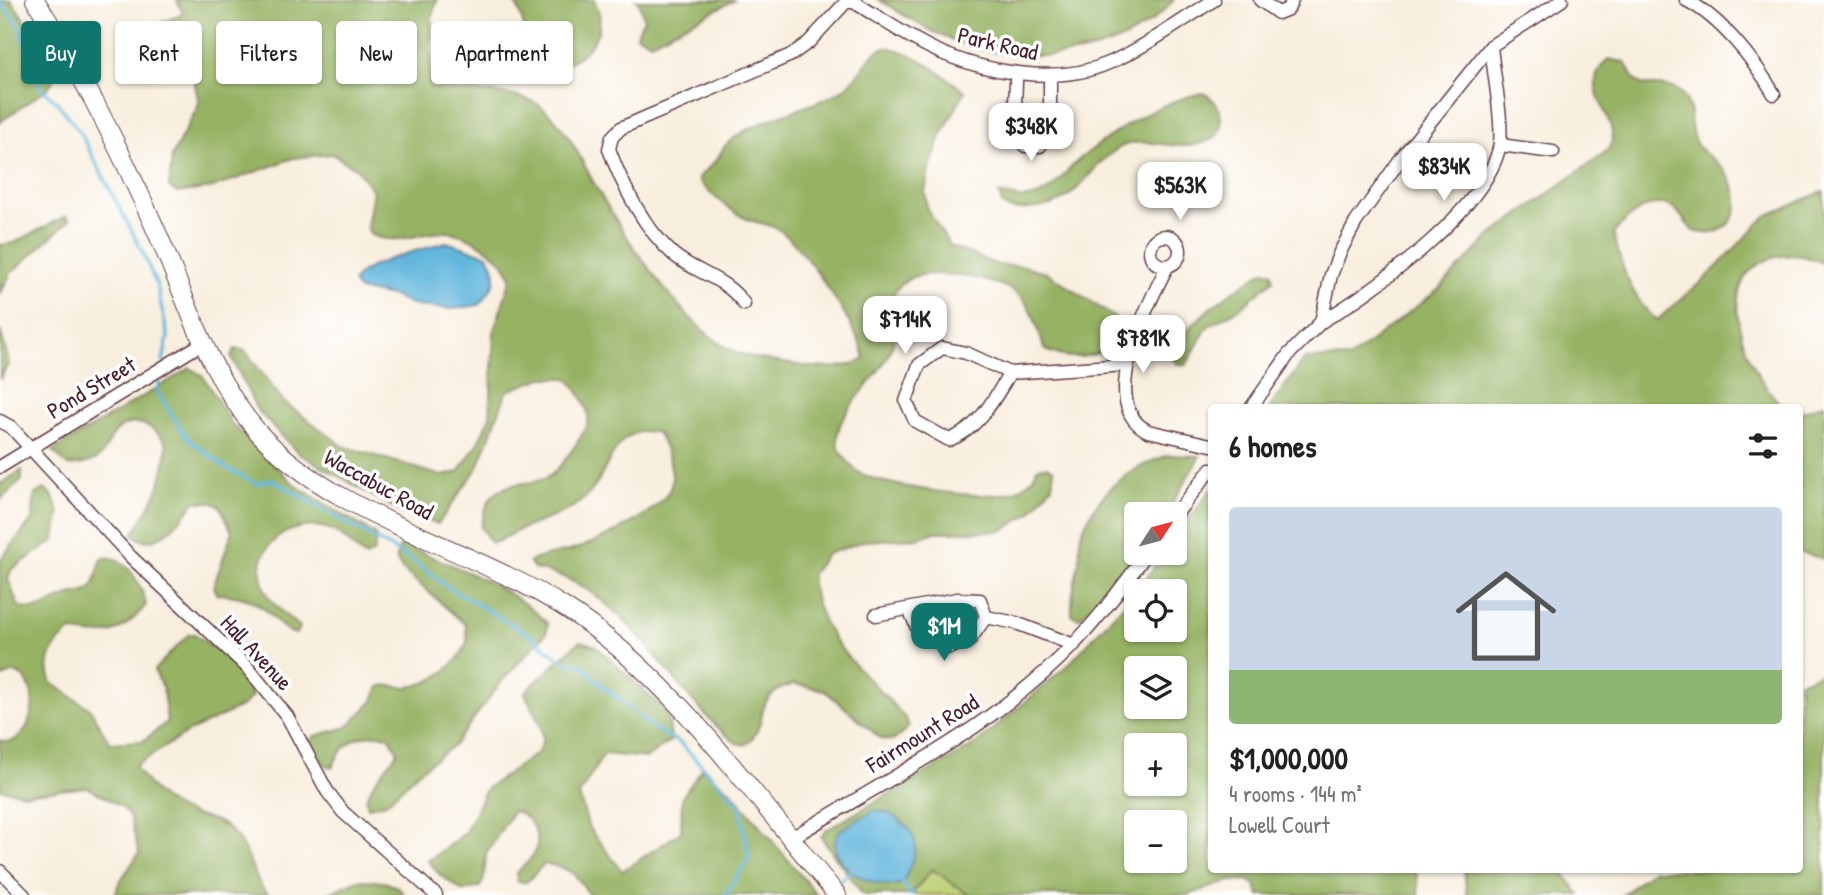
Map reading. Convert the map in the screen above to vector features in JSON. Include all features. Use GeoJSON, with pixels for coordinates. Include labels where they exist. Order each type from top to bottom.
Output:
{"type":"FeatureCollection","features":[{"type":"Feature","properties":{"kind":"main road","name":"Waccabuc Road"},"geometry":{"type":"LineString","coordinates":[[35,0],[91,92],[161,240],[203,343],[233,398],[258,431],[284,456],[346,498],[522,584],[564,607],[611,640],[682,709],[837,895]]}},
{"type":"Feature","properties":{"kind":"street","name":"Park Road"},"geometry":{"type":"LineString","coordinates":[[744,304],[726,283],[675,256],[649,225],[609,149],[612,137],[621,128],[791,55],[809,42],[846,2],[854,2],[932,48],[1017,73],[1050,76],[1107,64],[1214,0]]}},
{"type":"Feature","properties":{"kind":"street"},"geometry":{"type":"LineString","coordinates":[[1260,0],[1278,13],[1288,9],[1292,0]]}},
{"type":"Feature","properties":{"kind":"street"},"geometry":{"type":"LineString","coordinates":[[1321,322],[1331,275],[1356,222],[1402,157],[1491,46],[1562,0]]}},
{"type":"Feature","properties":{"kind":"street"},"geometry":{"type":"LineString","coordinates":[[1686,0],[1701,8],[1754,60],[1774,94]]}},
{"type":"Feature","properties":{"kind":"street"},"geometry":{"type":"LineString","coordinates":[[1254,404],[1289,354],[1321,322],[1394,272],[1453,219],[1483,185],[1500,145],[1491,46]]}},
{"type":"Feature","properties":{"kind":"street"},"geometry":{"type":"LineString","coordinates":[[1017,73],[1014,121],[1017,136],[1025,146],[1031,147],[1040,146],[1050,130],[1050,76]]}},
{"type":"Feature","properties":{"kind":"street"},"geometry":{"type":"LineString","coordinates":[[1500,145],[1553,152]]}},
{"type":"Feature","properties":{"kind":"street"},"geometry":{"type":"LineString","coordinates":[[1167,267],[1126,365],[1126,409],[1140,427],[1208,444]]}},
{"type":"Feature","properties":{"kind":"street","name":"Pond Street"},"geometry":{"type":"LineString","coordinates":[[0,467],[203,343]]}},
{"type":"Feature","properties":{"kind":"street"},"geometry":{"type":"LineString","coordinates":[[1010,373],[986,411],[961,435],[949,440],[940,437],[910,413],[906,401],[919,365],[942,348],[966,353],[1010,373],[1126,365]]}},
{"type":"Feature","properties":{"kind":"street","name":"Hall Avenue"},"geometry":{"type":"LineString","coordinates":[[0,421],[11,428],[131,557],[247,667],[287,716],[327,791],[343,812],[436,895]]}},
{"type":"Feature","properties":{"kind":"street"},"geometry":{"type":"LineString","coordinates":[[1185,502],[1208,472]]}},
{"type":"Feature","properties":{"kind":"street","name":"Fairmount Road"},"geometry":{"type":"LineString","coordinates":[[790,839],[989,716],[1074,645],[1137,565]]}},
{"type":"Feature","properties":{"kind":"street"},"geometry":{"type":"LineString","coordinates":[[876,615],[957,599],[980,600],[986,617]]}},
{"type":"Feature","properties":{"kind":"street"},"geometry":{"type":"LineString","coordinates":[[909,609],[918,630],[950,647],[970,641],[986,617]]}},
{"type":"Feature","properties":{"kind":"street"},"geometry":{"type":"LineString","coordinates":[[986,617],[1016,623],[1074,645]]}},
{"type":"Feature","properties":{"kind":"street"},"geometry":{"type":"LineString","coordinates":[[0,871],[24,895]]}},
{"type":"Feature","properties":{"kind":"green space"},"geometry":{"type":"Polygon","coordinates":[[[0,0],[11,0],[25,21],[21,21],[21,84],[51,84],[0,122],[0,0]]]}},
{"type":"Feature","properties":{"kind":"green space"},"geometry":{"type":"Polygon","coordinates":[[[177,0],[437,0],[431,21],[430,87],[505,94],[543,108],[567,135],[607,206],[653,274],[690,317],[708,334],[733,351],[810,367],[839,367],[865,359],[842,310],[815,270],[788,238],[774,227],[747,219],[735,212],[712,194],[698,178],[717,159],[727,144],[742,133],[845,88],[872,56],[884,48],[911,55],[965,91],[940,138],[925,192],[927,209],[950,246],[998,265],[1024,266],[1048,273],[1115,318],[1119,326],[1105,350],[1082,357],[1066,356],[1044,349],[1026,303],[1006,287],[962,276],[931,274],[908,279],[892,297],[886,310],[894,333],[891,350],[883,365],[850,407],[838,435],[839,448],[849,463],[856,470],[876,480],[937,491],[981,495],[1012,492],[1024,486],[1037,468],[1047,466],[1054,470],[1052,486],[1030,513],[1002,531],[935,532],[918,538],[864,541],[827,554],[811,575],[815,599],[833,638],[906,719],[909,726],[893,740],[885,740],[824,690],[794,684],[771,696],[765,703],[754,736],[745,745],[736,743],[712,722],[620,617],[594,595],[566,578],[534,569],[530,562],[535,559],[572,550],[613,533],[643,516],[666,496],[671,486],[672,473],[667,452],[658,433],[643,432],[631,435],[621,442],[595,487],[577,504],[491,543],[481,527],[486,508],[493,496],[509,486],[542,480],[553,474],[583,433],[588,420],[585,404],[567,378],[542,378],[507,391],[478,467],[438,524],[403,513],[298,453],[257,410],[231,356],[235,349],[245,351],[284,402],[343,446],[442,476],[459,472],[479,441],[490,416],[494,330],[511,278],[510,273],[491,252],[469,238],[453,233],[439,232],[401,239],[371,235],[367,227],[373,191],[357,169],[332,154],[293,158],[212,188],[177,193],[169,187],[172,156],[199,104],[195,84],[202,84],[202,21],[166,21],[183,14],[177,0]]]}},
{"type":"Feature","properties":{"kind":"green space"},"geometry":{"type":"Polygon","coordinates":[[[513,0],[594,0],[599,13],[596,38],[573,60],[573,21],[522,21],[513,0]]]}},
{"type":"Feature","properties":{"kind":"green space"},"geometry":{"type":"Polygon","coordinates":[[[636,0],[735,0],[651,42],[636,35],[644,19],[636,0]]]}},
{"type":"Feature","properties":{"kind":"green space"},"geometry":{"type":"Polygon","coordinates":[[[879,0],[1174,0],[1151,21],[1125,37],[1096,48],[1035,56],[974,47],[945,37],[879,0]]]}},
{"type":"Feature","properties":{"kind":"green space"},"geometry":{"type":"Polygon","coordinates":[[[1608,59],[1624,62],[1633,78],[1640,83],[1670,87],[1681,93],[1688,104],[1696,143],[1723,169],[1734,187],[1737,206],[1734,215],[1729,223],[1713,233],[1694,231],[1676,210],[1659,204],[1633,214],[1614,233],[1628,281],[1648,312],[1657,320],[1708,276],[1766,216],[1824,191],[1824,264],[1795,255],[1777,257],[1755,267],[1742,283],[1738,303],[1739,326],[1746,350],[1757,373],[1781,404],[1272,404],[1305,359],[1350,358],[1439,289],[1489,237],[1608,150],[1612,139],[1611,128],[1597,94],[1598,71],[1608,59]]]}},
{"type":"Feature","properties":{"kind":"green space"},"geometry":{"type":"Polygon","coordinates":[[[1203,93],[1214,101],[1220,112],[1221,124],[1217,136],[1190,146],[1142,142],[1130,144],[1107,157],[1071,194],[1060,201],[1022,210],[1003,206],[999,194],[1023,198],[1044,193],[1081,158],[1123,127],[1170,103],[1203,93]]]}},
{"type":"Feature","properties":{"kind":"green space"},"geometry":{"type":"Polygon","coordinates":[[[66,216],[70,220],[10,274],[0,295],[0,245],[14,243],[66,216]]]}},
{"type":"Feature","properties":{"kind":"green space"},"geometry":{"type":"Polygon","coordinates":[[[1263,271],[1272,272],[1273,280],[1239,309],[1208,326],[1186,365],[1178,364],[1171,357],[1188,330],[1223,298],[1263,271]]]}},
{"type":"Feature","properties":{"kind":"green space"},"geometry":{"type":"Polygon","coordinates":[[[0,330],[9,362],[0,380],[0,330]]]}},
{"type":"Feature","properties":{"kind":"green space"},"geometry":{"type":"Polygon","coordinates":[[[190,368],[203,376],[231,423],[296,486],[376,535],[374,552],[366,557],[340,535],[322,527],[292,530],[270,544],[261,568],[262,582],[272,601],[300,627],[296,634],[251,601],[238,596],[216,594],[214,585],[232,532],[220,506],[211,502],[194,502],[175,525],[158,538],[141,539],[133,534],[152,502],[164,470],[167,444],[156,431],[142,424],[128,424],[114,434],[99,457],[80,465],[68,466],[53,451],[190,368]]]}},
{"type":"Feature","properties":{"kind":"green space"},"geometry":{"type":"Polygon","coordinates":[[[1824,404],[1824,559],[1803,553],[1803,412],[1824,404]]]}},
{"type":"Feature","properties":{"kind":"green space"},"geometry":{"type":"Polygon","coordinates":[[[1169,455],[1200,456],[1173,502],[1124,502],[1124,565],[1128,565],[1110,588],[1079,618],[1072,615],[1080,559],[1080,538],[1087,520],[1115,484],[1154,460],[1169,455]]]}},
{"type":"Feature","properties":{"kind":"green space"},"geometry":{"type":"Polygon","coordinates":[[[22,470],[22,480],[0,500],[0,484],[22,470]]]}},
{"type":"Feature","properties":{"kind":"green space"},"geometry":{"type":"Polygon","coordinates":[[[44,489],[52,495],[59,513],[55,540],[11,570],[8,579],[18,605],[36,609],[87,591],[95,583],[102,559],[110,558],[118,560],[131,572],[137,580],[146,605],[130,622],[114,632],[95,635],[71,631],[51,654],[48,668],[52,683],[90,709],[110,743],[143,741],[167,722],[163,689],[154,670],[189,634],[195,634],[230,661],[244,677],[252,696],[243,706],[188,732],[135,766],[166,801],[183,811],[217,821],[231,831],[243,847],[259,882],[269,895],[115,895],[119,883],[139,853],[130,817],[122,807],[87,787],[25,794],[0,789],[0,740],[10,741],[19,737],[31,716],[32,703],[31,690],[25,679],[15,672],[0,678],[0,560],[32,520],[35,494],[44,489]]]}},
{"type":"Feature","properties":{"kind":"green space"},"geometry":{"type":"Polygon","coordinates":[[[1208,493],[1208,873],[1416,873],[1419,895],[1259,895],[1255,884],[1247,880],[1230,881],[1188,895],[969,895],[932,869],[911,895],[863,895],[821,837],[826,830],[976,744],[1068,665],[1124,604],[1124,642],[1187,642],[1187,579],[1145,579],[1155,565],[1187,565],[1187,521],[1208,493]]]}},
{"type":"Feature","properties":{"kind":"green space"},"geometry":{"type":"Polygon","coordinates":[[[401,544],[498,587],[533,610],[548,624],[546,633],[501,682],[454,745],[418,772],[386,803],[368,807],[366,799],[373,784],[398,752],[389,736],[369,736],[354,740],[341,751],[332,768],[322,761],[315,751],[311,743],[314,736],[347,727],[372,702],[379,687],[415,686],[434,678],[451,666],[467,642],[466,625],[401,568],[396,558],[401,544]]]}},
{"type":"Feature","properties":{"kind":"green space"},"geometry":{"type":"Polygon","coordinates":[[[580,641],[596,646],[668,713],[671,740],[647,758],[604,754],[579,795],[589,828],[622,871],[681,832],[682,797],[702,769],[731,791],[817,895],[589,895],[571,873],[560,867],[544,864],[527,882],[518,882],[516,873],[534,854],[537,839],[529,821],[513,811],[486,854],[484,879],[480,887],[463,891],[440,875],[428,861],[465,833],[486,789],[537,753],[541,745],[542,730],[525,692],[580,641]]]}},
{"type":"Feature","properties":{"kind":"green space"},"geometry":{"type":"Polygon","coordinates":[[[1824,672],[1824,895],[1623,895],[1649,873],[1803,873],[1803,680],[1824,672]]]}},
{"type":"Feature","properties":{"kind":"green space"},"geometry":{"type":"Polygon","coordinates":[[[932,869],[969,895],[911,895],[932,869]]]}},
{"type":"Feature","properties":{"kind":"green space"},"geometry":{"type":"Polygon","coordinates":[[[1464,873],[1563,873],[1580,895],[1467,895],[1464,873]]]}},
{"type":"Feature","properties":{"kind":"green space"},"geometry":{"type":"Polygon","coordinates":[[[358,880],[390,884],[405,895],[325,895],[358,880]]]}},
{"type":"Feature","properties":{"kind":"water"},"geometry":{"type":"Polygon","coordinates":[[[446,242],[488,255],[495,276],[492,287],[479,305],[453,309],[416,306],[393,296],[358,290],[353,282],[358,275],[380,263],[446,242]]]}},
{"type":"Feature","properties":{"kind":"water"},"geometry":{"type":"Polygon","coordinates":[[[875,810],[898,819],[914,838],[915,852],[903,883],[879,884],[866,880],[844,865],[837,854],[835,843],[839,831],[875,810]]]}},
{"type":"Feature","properties":{"kind":"waterway"},"geometry":{"type":"LineString","coordinates":[[0,1],[18,23],[40,87],[56,101],[80,132],[143,253],[157,286],[168,337],[163,361]]}},
{"type":"Feature","properties":{"kind":"waterway"},"geometry":{"type":"LineString","coordinates":[[161,372],[157,391],[187,438],[226,468],[257,484],[271,479],[412,560],[448,587],[532,636],[553,654],[569,663],[582,664],[597,681],[657,731],[679,742],[740,805],[749,858],[725,895]]}},
{"type":"Feature","properties":{"kind":"waterway"},"geometry":{"type":"LineString","coordinates":[[835,885],[851,871]]}},
{"type":"Feature","properties":{"kind":"waterway"},"geometry":{"type":"LineString","coordinates":[[903,883],[912,895]]}}]}
